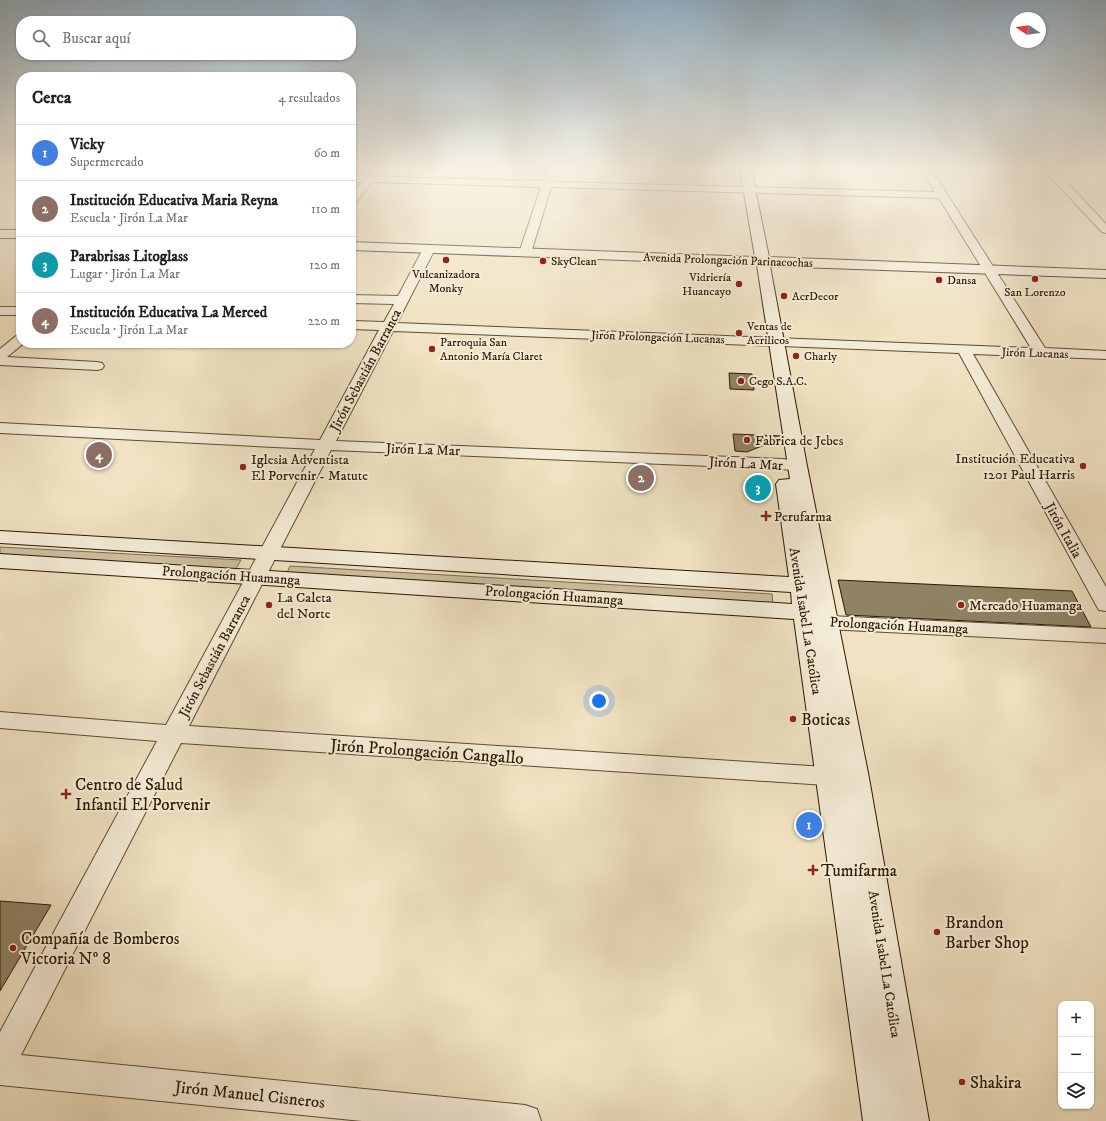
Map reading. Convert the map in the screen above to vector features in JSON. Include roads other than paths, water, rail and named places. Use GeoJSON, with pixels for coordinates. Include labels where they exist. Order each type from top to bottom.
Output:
{"type":"FeatureCollection","features":[{"type":"Feature","properties":{"kind":"street"},"geometry":{"type":"LineString","coordinates":[[526,249],[535,221]]}},
{"type":"Feature","properties":{"kind":"street","name":"Avenida Isabel La Católica"},"geometry":{"type":"LineString","coordinates":[[750,221],[815,617],[830,776],[882,1121]]}},
{"type":"Feature","properties":{"kind":"street"},"geometry":{"type":"LineString","coordinates":[[958,221],[1041,353]]}},
{"type":"Feature","properties":{"kind":"street"},"geometry":{"type":"LineString","coordinates":[[1097,221],[1106,230]]}},
{"type":"Feature","properties":{"kind":"street"},"geometry":{"type":"LineString","coordinates":[[0,227],[16,228]]}},
{"type":"Feature","properties":{"kind":"street"},"geometry":{"type":"LineString","coordinates":[[0,234],[16,234]]}},
{"type":"Feature","properties":{"kind":"street","name":"Avenida Prolongación Parinacochas"},"geometry":{"type":"LineString","coordinates":[[356,239],[526,249],[986,265],[1106,265]]}},
{"type":"Feature","properties":{"kind":"street","name":"Avenida Prolongación Parinacochas"},"geometry":{"type":"LineString","coordinates":[[356,246],[429,249],[526,249]]}},
{"type":"Feature","properties":{"kind":"street","name":"Jirón Sebastián Barranca"},"geometry":{"type":"LineString","coordinates":[[0,1063],[429,249]]}},
{"type":"Feature","properties":{"kind":"street","name":"Avenida Prolongación Parinacochas"},"geometry":{"type":"LineString","coordinates":[[986,265],[1106,274]]}},
{"type":"Feature","properties":{"kind":"street"},"geometry":{"type":"LineString","coordinates":[[356,299],[402,300]]}},
{"type":"Feature","properties":{"kind":"street"},"geometry":{"type":"LineString","coordinates":[[0,311],[16,311]]}},
{"type":"Feature","properties":{"kind":"street","name":"Jirón Prolongación Lucanas"},"geometry":{"type":"LineString","coordinates":[[356,325],[964,350]]}},
{"type":"Feature","properties":{"kind":"street"},"geometry":{"type":"LineString","coordinates":[[0,356],[16,342]]}},
{"type":"Feature","properties":{"kind":"street","name":"Jirón Lucanas"},"geometry":{"type":"LineString","coordinates":[[964,350],[1106,355]]}},
{"type":"Feature","properties":{"kind":"street","name":"Jirón Italia"},"geometry":{"type":"LineString","coordinates":[[964,350],[1106,605]]}},
{"type":"Feature","properties":{"kind":"street"},"geometry":{"type":"LineString","coordinates":[[0,361],[97,366]]}},
{"type":"Feature","properties":{"kind":"street","name":"Jirón La Mar"},"geometry":{"type":"LineString","coordinates":[[0,428],[325,445],[790,465]]}},
{"type":"Feature","properties":{"kind":"street","name":"Prolongación Huamanga"},"geometry":{"type":"LineString","coordinates":[[0,537],[810,585]]}},
{"type":"Feature","properties":{"kind":"street","name":"Prolongación Huamanga"},"geometry":{"type":"LineString","coordinates":[[0,561],[256,576],[815,617],[1106,636]]}},
{"type":"Feature","properties":{"kind":"street","name":"Avenida Isabel La Católica"},"geometry":{"type":"LineString","coordinates":[[815,617],[855,778],[910,1121]]}},
{"type":"Feature","properties":{"kind":"street","name":"Jirón Prolongación Cangallo"},"geometry":{"type":"LineString","coordinates":[[0,720],[173,734],[855,778]]}},
{"type":"Feature","properties":{"kind":"street","name":"Jirón Manuel Cisneros"},"geometry":{"type":"LineString","coordinates":[[0,1069],[525,1121]]}},
{"type":"Feature","properties":{"kind":"place","name":"Vulcanizadora Monky"},"geometry":{"type":"Point","coordinates":[446,260]}},
{"type":"Feature","properties":{"kind":"place","name":"SkyClean"},"geometry":{"type":"Point","coordinates":[543,261]}},
{"type":"Feature","properties":{"kind":"place","name":"San Lorenzo"},"geometry":{"type":"Point","coordinates":[1035,279]}},
{"type":"Feature","properties":{"kind":"place","name":"Dansa"},"geometry":{"type":"Point","coordinates":[939,280]}},
{"type":"Feature","properties":{"kind":"place","name":"Vidriería Huancayo"},"geometry":{"type":"Point","coordinates":[739,284]}},
{"type":"Feature","properties":{"kind":"place","name":"AcrDecor"},"geometry":{"type":"Point","coordinates":[784,296]}},
{"type":"Feature","properties":{"kind":"place","name":"Ventas de Acrilicos"},"geometry":{"type":"Point","coordinates":[739,333]}},
{"type":"Feature","properties":{"kind":"place","name":"Parroquia San Antonio María Claret"},"geometry":{"type":"Point","coordinates":[432,349]}},
{"type":"Feature","properties":{"kind":"place","name":"Charly"},"geometry":{"type":"Point","coordinates":[796,356]}},
{"type":"Feature","properties":{"kind":"place","name":"Cego S.A.C."},"geometry":{"type":"Point","coordinates":[741,381]}},
{"type":"Feature","properties":{"kind":"place","name":"Fabrica de Jebes"},"geometry":{"type":"Point","coordinates":[747,440]}},
{"type":"Feature","properties":{"kind":"place","name":"Institución Educativa La Merced"},"geometry":{"type":"Point","coordinates":[99,455]}},
{"type":"Feature","properties":{"kind":"place","name":"Institución Educativa 1201 Paul Harris"},"geometry":{"type":"Point","coordinates":[1083,466]}},
{"type":"Feature","properties":{"kind":"place","name":"Iglesia Adventista El Porvenir - Matute"},"geometry":{"type":"Point","coordinates":[243,467]}},
{"type":"Feature","properties":{"kind":"place","name":"Institución Educativa Maria Reyna"},"geometry":{"type":"Point","coordinates":[641,478]}},
{"type":"Feature","properties":{"kind":"place","name":"Parabrisas Litoglass"},"geometry":{"type":"Point","coordinates":[758,488]}},
{"type":"Feature","properties":{"kind":"place","name":"Perufarma"},"geometry":{"type":"Point","coordinates":[766,516]}},
{"type":"Feature","properties":{"kind":"place","name":"La Caleta del Norte"},"geometry":{"type":"Point","coordinates":[269,605]}},
{"type":"Feature","properties":{"kind":"place","name":"Mercado Huamanga"},"geometry":{"type":"Point","coordinates":[961,605]}},
{"type":"Feature","properties":{"kind":"place","name":"Boticas"},"geometry":{"type":"Point","coordinates":[793,719]}},
{"type":"Feature","properties":{"kind":"place","name":"Centro de Salud Infantil El Porvenir"},"geometry":{"type":"Point","coordinates":[66,794]}},
{"type":"Feature","properties":{"kind":"place","name":"Vicky"},"geometry":{"type":"Point","coordinates":[809,825]}},
{"type":"Feature","properties":{"kind":"place","name":"Tumifarma"},"geometry":{"type":"Point","coordinates":[813,870]}},
{"type":"Feature","properties":{"kind":"place","name":"Brandon Barber Shop"},"geometry":{"type":"Point","coordinates":[937,932]}},
{"type":"Feature","properties":{"kind":"place","name":"Compañía de Bomberos Victoria Nº 8"},"geometry":{"type":"Point","coordinates":[13,948]}},
{"type":"Feature","properties":{"kind":"place","name":"Shakira"},"geometry":{"type":"Point","coordinates":[962,1082]}}]}
